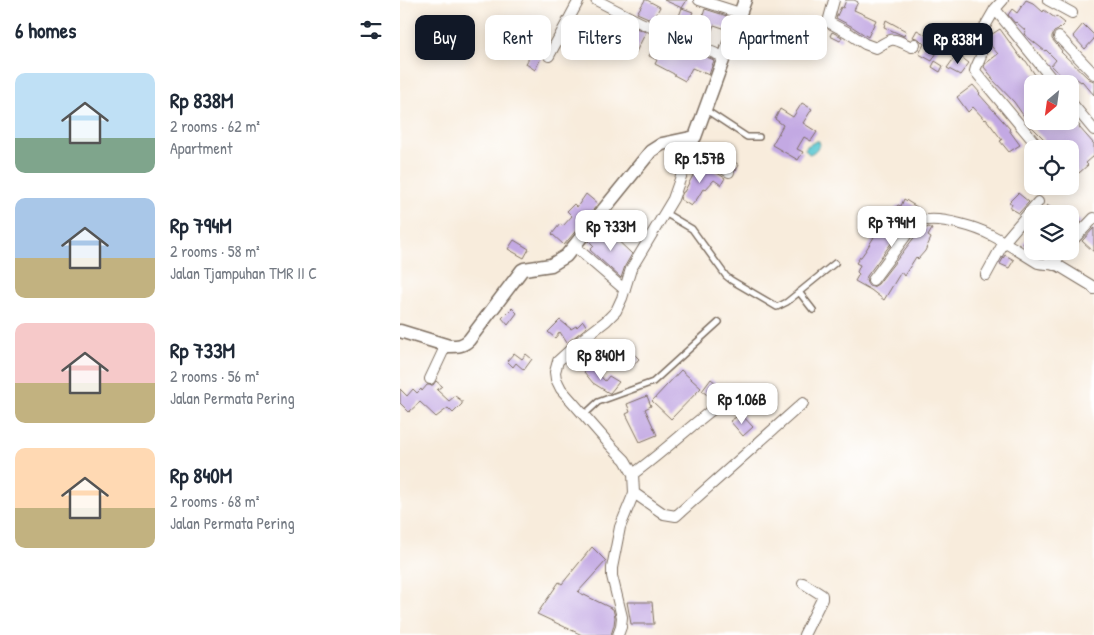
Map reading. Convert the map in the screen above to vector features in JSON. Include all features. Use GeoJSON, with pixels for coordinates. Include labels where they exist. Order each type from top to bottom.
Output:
{"type":"FeatureCollection","features":[{"type":"Feature","properties":{"kind":"street"},"geometry":{"type":"LineString","coordinates":[[551,52],[579,0]]}},
{"type":"Feature","properties":{"kind":"street"},"geometry":{"type":"LineString","coordinates":[[596,0],[641,23],[721,56]]}},
{"type":"Feature","properties":{"kind":"street"},"geometry":{"type":"LineString","coordinates":[[699,0],[740,14],[745,0]]}},
{"type":"Feature","properties":{"kind":"street"},"geometry":{"type":"LineString","coordinates":[[834,0],[828,22],[865,44],[876,48],[893,39],[912,47],[915,44]]}},
{"type":"Feature","properties":{"kind":"street"},"geometry":{"type":"LineString","coordinates":[[1003,0],[995,9],[978,40],[981,56],[975,71],[1032,140]]}},
{"type":"Feature","properties":{"kind":"street"},"geometry":{"type":"LineString","coordinates":[[1048,0],[1072,13]]}},
{"type":"Feature","properties":{"kind":"street"},"geometry":{"type":"LineString","coordinates":[[995,9],[1049,75]]}},
{"type":"Feature","properties":{"kind":"street"},"geometry":{"type":"LineString","coordinates":[[1059,37],[1094,74]]}},
{"type":"Feature","properties":{"kind":"street"},"geometry":{"type":"LineString","coordinates":[[618,635],[622,617],[612,576],[612,568],[620,527],[634,493],[633,474],[625,460],[610,446],[561,389],[555,372],[558,361],[580,340],[606,321],[616,310],[631,270],[673,199],[723,60]]}},
{"type":"Feature","properties":{"kind":"street"},"geometry":{"type":"LineString","coordinates":[[1079,112],[1094,130]]}},
{"type":"Feature","properties":{"kind":"street"},"geometry":{"type":"LineString","coordinates":[[400,332],[446,345],[463,345],[469,340],[524,268],[551,265],[566,256],[651,151],[662,144],[693,143],[729,172]]}},
{"type":"Feature","properties":{"kind":"street"},"geometry":{"type":"LineString","coordinates":[[986,275],[1004,242],[1038,202]]}},
{"type":"Feature","properties":{"kind":"street"},"geometry":{"type":"LineString","coordinates":[[1079,234],[1094,218]]}},
{"type":"Feature","properties":{"kind":"street"},"geometry":{"type":"LineString","coordinates":[[873,280],[913,226],[926,220],[947,221],[990,234],[1038,263],[1059,266],[1094,289]]}},
{"type":"Feature","properties":{"kind":"street"},"geometry":{"type":"LineString","coordinates":[[574,246],[625,290]]}},
{"type":"Feature","properties":{"kind":"street"},"geometry":{"type":"LineString","coordinates":[[1053,264],[1056,260]]}},
{"type":"Feature","properties":{"kind":"street"},"geometry":{"type":"LineString","coordinates":[[430,379],[446,345]]}},
{"type":"Feature","properties":{"kind":"street"},"geometry":{"type":"LineString","coordinates":[[634,493],[664,514],[676,516],[803,403]]}},
{"type":"Feature","properties":{"kind":"street"},"geometry":{"type":"LineString","coordinates":[[633,474],[717,406]]}},
{"type":"Feature","properties":{"kind":"street"},"geometry":{"type":"LineString","coordinates":[[802,583],[822,595],[822,599],[804,635]]}},
{"type":"Feature","properties":{"kind":"lane"},"geometry":{"type":"LineString","coordinates":[[705,110],[748,137],[759,137]]}},
{"type":"Feature","properties":{"kind":"lane"},"geometry":{"type":"LineString","coordinates":[[664,213],[692,229],[726,276],[777,308],[835,263]]}},
{"type":"Feature","properties":{"kind":"lane"},"geometry":{"type":"LineString","coordinates":[[799,292],[813,310]]}},
{"type":"Feature","properties":{"kind":"lane"},"geometry":{"type":"LineString","coordinates":[[584,415],[598,402],[653,382],[719,322]]}},
{"type":"Feature","properties":{"kind":"water"},"geometry":{"type":"Polygon","coordinates":[[[819,141],[820,145],[814,152],[809,154],[805,149],[819,141]]]}},
{"type":"Feature","properties":{"kind":"building"},"geometry":{"type":"Polygon","coordinates":[[[645,0],[660,7],[656,15],[649,15],[649,18],[637,13],[645,0]]]}},
{"type":"Feature","properties":{"kind":"building"},"geometry":{"type":"Polygon","coordinates":[[[664,0],[687,0],[682,8],[664,0]]]}},
{"type":"Feature","properties":{"kind":"building"},"geometry":{"type":"Polygon","coordinates":[[[846,0],[858,2],[854,10],[876,20],[868,37],[836,18],[846,0]]]}},
{"type":"Feature","properties":{"kind":"building"},"geometry":{"type":"Polygon","coordinates":[[[1026,0],[1033,3],[1043,12],[1044,10],[1055,18],[1056,16],[1065,23],[1054,32],[1052,39],[1061,52],[1089,79],[1094,81],[1094,95],[1082,81],[1079,81],[1079,75],[1061,75],[1051,66],[1056,60],[1046,50],[1025,35],[1026,31],[1008,15],[1012,9],[1017,13],[1026,0]]]}},
{"type":"Feature","properties":{"kind":"building"},"geometry":{"type":"Polygon","coordinates":[[[682,8],[693,12],[692,15],[679,15],[682,8]]]}},
{"type":"Feature","properties":{"kind":"building"},"geometry":{"type":"Polygon","coordinates":[[[705,9],[724,15],[721,15],[721,27],[714,25],[711,32],[711,15],[703,15],[705,9]]]}},
{"type":"Feature","properties":{"kind":"building"},"geometry":{"type":"Polygon","coordinates":[[[886,20],[906,31],[904,36],[884,27],[886,20]]]}},
{"type":"Feature","properties":{"kind":"building"},"geometry":{"type":"Polygon","coordinates":[[[1083,24],[1094,35],[1094,39],[1085,49],[1073,36],[1083,24]]]}},
{"type":"Feature","properties":{"kind":"building"},"geometry":{"type":"Polygon","coordinates":[[[639,29],[646,32],[639,46],[639,29]]]}},
{"type":"Feature","properties":{"kind":"building"},"geometry":{"type":"Polygon","coordinates":[[[1000,29],[1035,75],[1024,75],[1024,116],[984,67],[985,64],[998,54],[986,38],[1000,29]]]}},
{"type":"Feature","properties":{"kind":"building"},"geometry":{"type":"Polygon","coordinates":[[[917,30],[937,41],[939,38],[949,42],[945,49],[940,47],[932,61],[919,54],[924,44],[919,39],[913,37],[917,30]]]}},
{"type":"Feature","properties":{"kind":"building"},"geometry":{"type":"Polygon","coordinates":[[[832,32],[842,37],[840,41],[830,36],[832,32]]]}},
{"type":"Feature","properties":{"kind":"building"},"geometry":{"type":"Polygon","coordinates":[[[957,54],[969,63],[960,75],[947,68],[957,54]]]}},
{"type":"Feature","properties":{"kind":"building"},"geometry":{"type":"Polygon","coordinates":[[[528,60],[540,60],[535,70],[526,64],[528,60]]]}},
{"type":"Feature","properties":{"kind":"building"},"geometry":{"type":"Polygon","coordinates":[[[657,60],[714,60],[709,75],[692,68],[685,81],[655,64],[657,60]]]}},
{"type":"Feature","properties":{"kind":"building"},"geometry":{"type":"Polygon","coordinates":[[[935,61],[943,66],[940,72],[932,67],[935,61]]]}},
{"type":"Feature","properties":{"kind":"building"},"geometry":{"type":"Polygon","coordinates":[[[973,85],[1010,129],[1020,145],[1009,152],[986,119],[973,107],[968,112],[957,97],[973,85]]]}},
{"type":"Feature","properties":{"kind":"building"},"geometry":{"type":"Polygon","coordinates":[[[802,103],[812,109],[803,123],[817,132],[811,141],[804,137],[797,149],[803,152],[798,160],[772,145],[783,125],[775,119],[780,109],[793,117],[802,103]]]}},
{"type":"Feature","properties":{"kind":"building"},"geometry":{"type":"Polygon","coordinates":[[[1079,127],[1094,144],[1094,156],[1079,173],[1079,140],[1044,139],[1035,130],[1079,130],[1079,127]]]}},
{"type":"Feature","properties":{"kind":"building"},"geometry":{"type":"Polygon","coordinates":[[[707,145],[739,165],[736,171],[733,166],[706,149],[707,145]]]}},
{"type":"Feature","properties":{"kind":"building"},"geometry":{"type":"Polygon","coordinates":[[[703,164],[725,178],[721,185],[714,180],[705,190],[703,189],[691,206],[680,199],[696,170],[699,172],[703,164]]]}},
{"type":"Feature","properties":{"kind":"building"},"geometry":{"type":"Polygon","coordinates":[[[1018,193],[1029,202],[1024,205],[1019,213],[1010,208],[1012,204],[1009,202],[1018,193]]]}},
{"type":"Feature","properties":{"kind":"building"},"geometry":{"type":"Polygon","coordinates":[[[586,194],[598,204],[564,245],[552,234],[560,224],[563,226],[572,216],[567,211],[574,204],[577,207],[586,194]]]}},
{"type":"Feature","properties":{"kind":"building"},"geometry":{"type":"Polygon","coordinates":[[[904,199],[920,209],[916,216],[907,222],[867,276],[866,280],[869,286],[873,287],[878,284],[920,230],[929,227],[932,229],[928,236],[931,238],[925,251],[918,259],[916,257],[904,276],[901,272],[884,300],[855,281],[859,274],[857,272],[860,265],[856,263],[874,237],[889,209],[893,211],[898,205],[901,206],[904,199]]]}},
{"type":"Feature","properties":{"kind":"building"},"geometry":{"type":"Polygon","coordinates":[[[1094,228],[1094,252],[1082,241],[1094,228]]]}},
{"type":"Feature","properties":{"kind":"building"},"geometry":{"type":"Polygon","coordinates":[[[596,232],[602,238],[610,233],[632,254],[621,278],[590,250],[594,246],[589,241],[596,232]]]}},
{"type":"Feature","properties":{"kind":"building"},"geometry":{"type":"Polygon","coordinates":[[[514,240],[529,249],[524,258],[508,249],[514,240]]]}},
{"type":"Feature","properties":{"kind":"building"},"geometry":{"type":"Polygon","coordinates":[[[1005,255],[1014,260],[1009,268],[1000,264],[1005,255]]]}},
{"type":"Feature","properties":{"kind":"building"},"geometry":{"type":"Polygon","coordinates":[[[512,308],[517,313],[508,325],[502,318],[512,308]]]}},
{"type":"Feature","properties":{"kind":"building"},"geometry":{"type":"Polygon","coordinates":[[[560,320],[571,329],[577,327],[583,321],[587,327],[567,343],[560,332],[555,338],[548,332],[560,320]]]}},
{"type":"Feature","properties":{"kind":"building"},"geometry":{"type":"Polygon","coordinates":[[[618,341],[629,353],[631,351],[639,359],[633,366],[626,356],[621,361],[609,348],[618,341]]]}},
{"type":"Feature","properties":{"kind":"building"},"geometry":{"type":"Polygon","coordinates":[[[514,353],[522,359],[526,354],[532,359],[524,370],[516,363],[513,367],[507,361],[514,353]]]}},
{"type":"Feature","properties":{"kind":"building"},"geometry":{"type":"Polygon","coordinates":[[[592,367],[605,381],[609,376],[619,382],[610,393],[593,383],[584,372],[592,367]]]}},
{"type":"Feature","properties":{"kind":"building"},"geometry":{"type":"Polygon","coordinates":[[[681,370],[701,388],[671,419],[652,401],[681,370]]]}},
{"type":"Feature","properties":{"kind":"building"},"geometry":{"type":"Polygon","coordinates":[[[711,379],[726,391],[720,400],[714,400],[702,391],[711,379]]]}},
{"type":"Feature","properties":{"kind":"building"},"geometry":{"type":"Polygon","coordinates":[[[436,381],[442,386],[437,390],[449,401],[455,396],[462,401],[462,404],[453,413],[448,408],[436,417],[420,402],[409,412],[400,403],[400,389],[407,396],[413,389],[417,393],[421,389],[422,391],[427,385],[433,385],[436,381]]]}},
{"type":"Feature","properties":{"kind":"building"},"geometry":{"type":"Polygon","coordinates":[[[647,396],[651,406],[645,409],[657,435],[640,442],[626,414],[630,412],[627,404],[647,396]]]}},
{"type":"Feature","properties":{"kind":"building"},"geometry":{"type":"Polygon","coordinates":[[[741,414],[753,427],[743,436],[730,421],[741,414]]]}},
{"type":"Feature","properties":{"kind":"building"},"geometry":{"type":"Polygon","coordinates":[[[592,547],[606,561],[578,592],[613,609],[615,617],[611,635],[582,635],[537,614],[559,582],[562,584],[592,547]]]}},
{"type":"Feature","properties":{"kind":"building"},"geometry":{"type":"Polygon","coordinates":[[[627,602],[652,602],[654,624],[631,624],[627,602]]]}}]}
